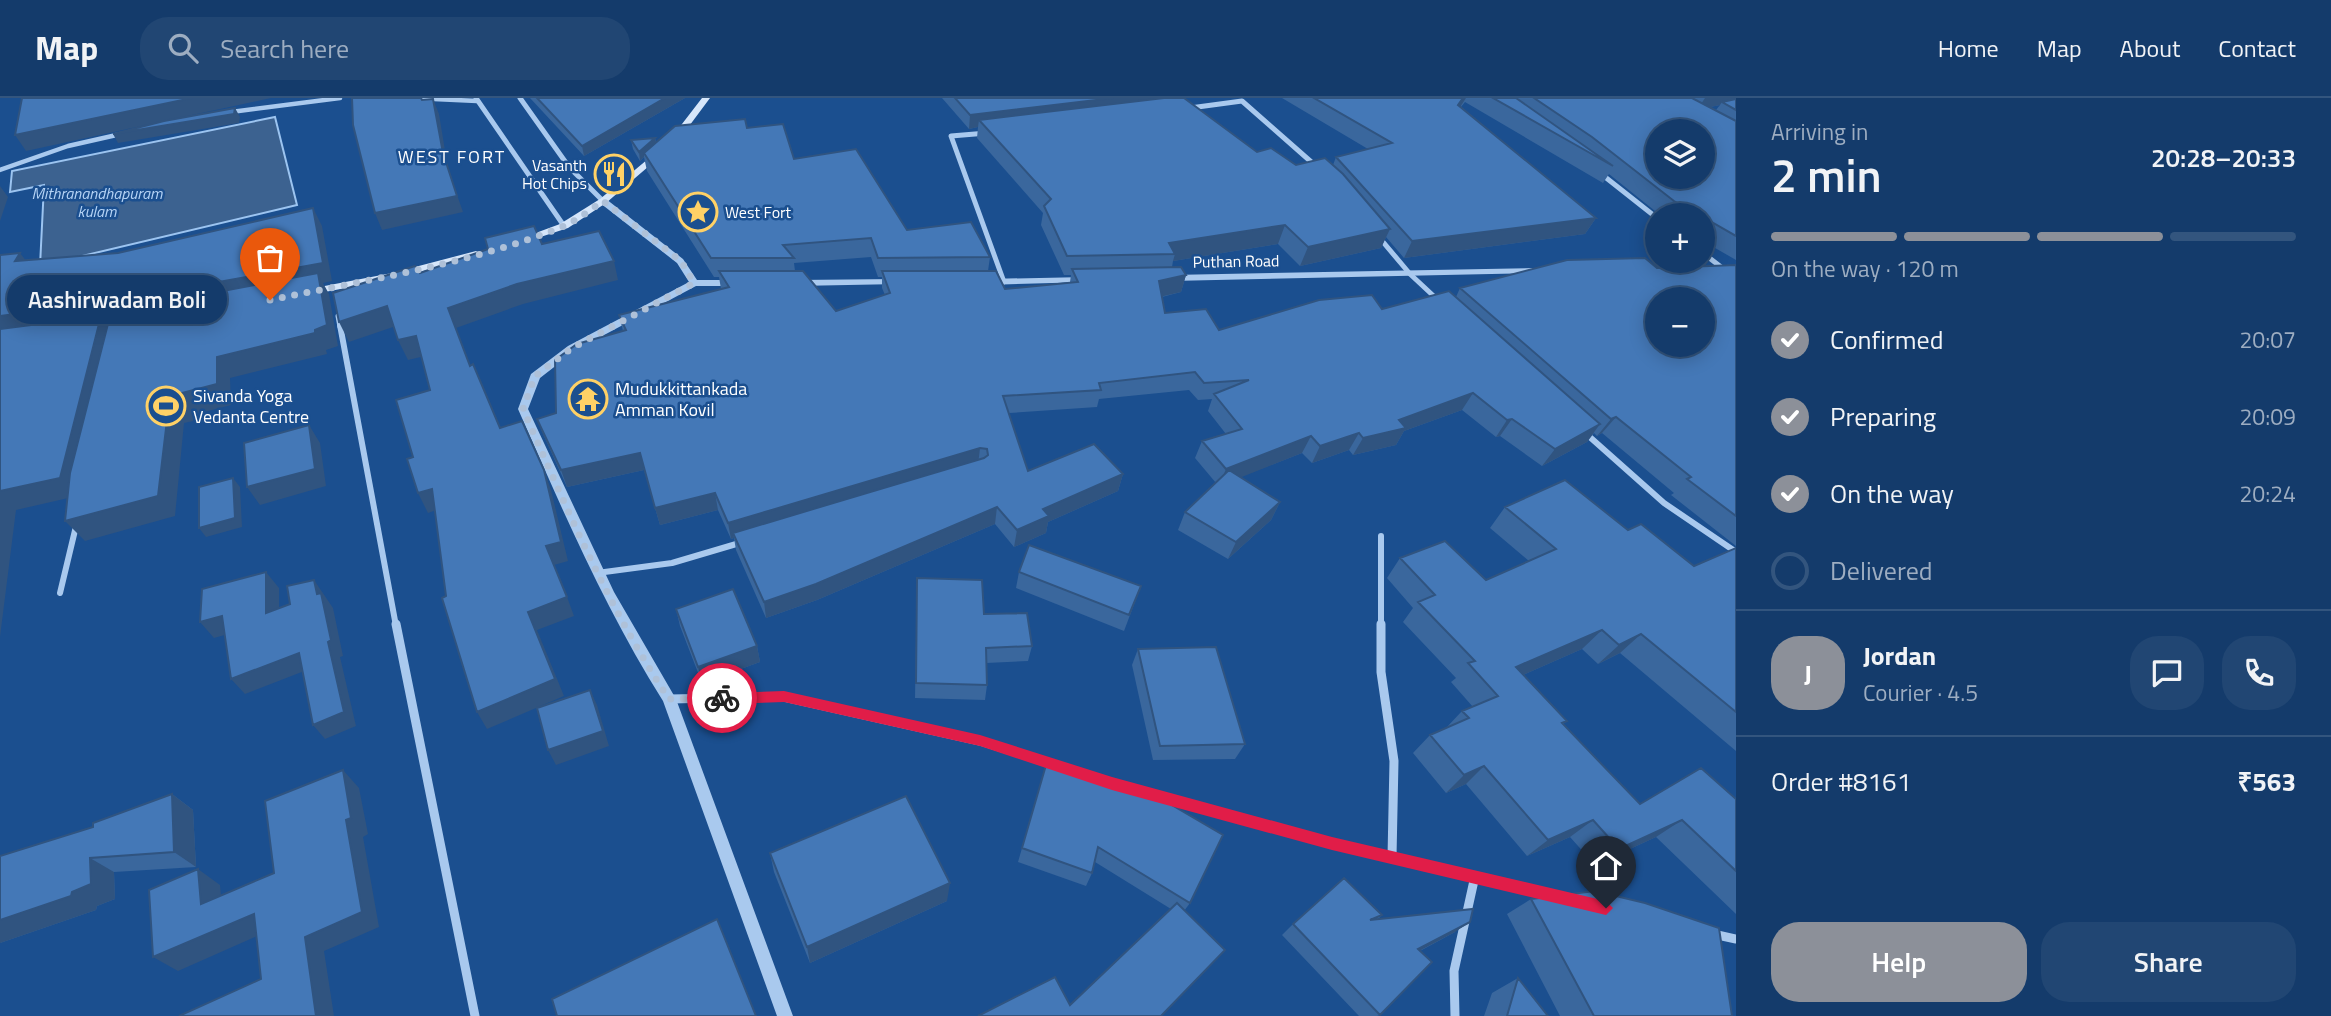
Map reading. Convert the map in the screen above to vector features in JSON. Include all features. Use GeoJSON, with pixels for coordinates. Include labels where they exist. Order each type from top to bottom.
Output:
{"type":"FeatureCollection","features":[{"type":"Feature","properties":{"kind":"main road"},"geometry":{"type":"LineString","coordinates":[[503,246],[564,226],[603,201],[683,132],[706,98]]}},
{"type":"Feature","properties":{"kind":"main road"},"geometry":{"type":"LineString","coordinates":[[297,295],[393,276],[491,250]]}},
{"type":"Feature","properties":{"kind":"street"},"geometry":{"type":"LineString","coordinates":[[228,112],[340,98]]}},
{"type":"Feature","properties":{"kind":"street"},"geometry":{"type":"LineString","coordinates":[[412,98],[476,99],[564,226]]}},
{"type":"Feature","properties":{"kind":"street"},"geometry":{"type":"LineString","coordinates":[[520,98],[569,167],[603,201],[681,261],[694,283]]}},
{"type":"Feature","properties":{"kind":"street"},"geometry":{"type":"LineString","coordinates":[[1188,108],[1240,99],[1322,172]]}},
{"type":"Feature","properties":{"kind":"street"},"geometry":{"type":"LineString","coordinates":[[0,170],[68,146],[134,131]]}},
{"type":"Feature","properties":{"kind":"street"},"geometry":{"type":"LineString","coordinates":[[1001,132],[951,136],[1004,282]]}},
{"type":"Feature","properties":{"kind":"street"},"geometry":{"type":"LineString","coordinates":[[1598,172],[1645,209]]}},
{"type":"Feature","properties":{"kind":"street"},"geometry":{"type":"LineString","coordinates":[[1374,231],[1409,274],[1450,312]]}},
{"type":"Feature","properties":{"kind":"street"},"geometry":{"type":"LineString","coordinates":[[1715,262],[1721,267]]}},
{"type":"Feature","properties":{"kind":"street"},"geometry":{"type":"LineString","coordinates":[[1715,267],[1736,267]]}},
{"type":"Feature","properties":{"kind":"street","name":"Puthan Road"},"geometry":{"type":"LineString","coordinates":[[1162,278],[1545,271]]}},
{"type":"Feature","properties":{"kind":"street"},"geometry":{"type":"LineString","coordinates":[[978,282],[1096,280]]}},
{"type":"Feature","properties":{"kind":"street"},"geometry":{"type":"LineString","coordinates":[[778,283],[914,282]]}},
{"type":"Feature","properties":{"kind":"street"},"geometry":{"type":"LineString","coordinates":[[750,283],[694,283],[572,348],[535,376],[523,409],[596,573],[638,653],[669,699],[785,1016]]}},
{"type":"Feature","properties":{"kind":"street"},"geometry":{"type":"LineString","coordinates":[[333,287],[361,451],[475,1016]]}},
{"type":"Feature","properties":{"kind":"street"},"geometry":{"type":"LineString","coordinates":[[1572,422],[1664,503],[1736,552]]}},
{"type":"Feature","properties":{"kind":"street"},"geometry":{"type":"LineString","coordinates":[[60,593],[79,513]]}},
{"type":"Feature","properties":{"kind":"street"},"geometry":{"type":"LineString","coordinates":[[1381,536],[1381,672],[1394,761],[1392,857]]}},
{"type":"Feature","properties":{"kind":"street"},"geometry":{"type":"LineString","coordinates":[[596,573],[671,564],[749,540]]}},
{"type":"Feature","properties":{"kind":"street"},"geometry":{"type":"LineString","coordinates":[[669,699],[784,697],[980,741],[1112,783],[1392,857],[1580,901]]}},
{"type":"Feature","properties":{"kind":"street"},"geometry":{"type":"LineString","coordinates":[[1455,1016],[1454,971],[1475,876]]}},
{"type":"Feature","properties":{"kind":"street"},"geometry":{"type":"LineString","coordinates":[[1697,930],[1736,939]]}},
{"type":"Feature","properties":{"kind":"water","name":"Mithranandhapuram kulam"},"geometry":{"type":"Polygon","coordinates":[[[275,117],[297,205],[40,266],[44,185],[10,192],[12,171],[275,117]]]}},
{"type":"Feature","properties":{"kind":"building"},"geometry":{"type":"Polygon","coordinates":[[[22,98],[192,98],[15,135],[22,98]]]}},
{"type":"Feature","properties":{"kind":"building"},"geometry":{"type":"Polygon","coordinates":[[[352,98],[433,99],[443,153],[457,196],[375,213],[353,125],[352,98]]]}},
{"type":"Feature","properties":{"kind":"building"},"geometry":{"type":"Polygon","coordinates":[[[537,98],[665,98],[582,146],[537,98]]]}},
{"type":"Feature","properties":{"kind":"building"},"geometry":{"type":"Polygon","coordinates":[[[955,98],[1113,98],[970,115],[955,98]]]}},
{"type":"Feature","properties":{"kind":"building"},"geometry":{"type":"Polygon","coordinates":[[[1164,98],[1184,98],[1257,152],[1271,148],[1296,165],[1325,158],[1343,174],[1390,229],[1308,247],[1285,225],[1169,243],[1175,254],[1067,256],[1044,206],[1051,199],[979,120],[1164,98]]]}},
{"type":"Feature","properties":{"kind":"building"},"geometry":{"type":"Polygon","coordinates":[[[1314,98],[1463,98],[1458,105],[1596,218],[1412,241],[1336,157],[1392,143],[1314,98]]]}},
{"type":"Feature","properties":{"kind":"building"},"geometry":{"type":"Polygon","coordinates":[[[1493,98],[1516,98],[1613,166],[1493,98]]]}},
{"type":"Feature","properties":{"kind":"building"},"geometry":{"type":"Polygon","coordinates":[[[1534,98],[1692,98],[1736,121],[1736,236],[1715,224],[1715,203],[1678,203],[1659,189],[1715,189],[1715,119],[1645,119],[1645,178],[1592,137],[1534,98]]]}},
{"type":"Feature","properties":{"kind":"building"},"geometry":{"type":"Polygon","coordinates":[[[1736,99],[1736,110],[1722,102],[1736,99]]]}},
{"type":"Feature","properties":{"kind":"building"},"geometry":{"type":"Polygon","coordinates":[[[235,108],[234,114],[113,134],[164,121],[235,108]]]}},
{"type":"Feature","properties":{"kind":"building"},"geometry":{"type":"Polygon","coordinates":[[[745,119],[747,128],[783,124],[794,159],[856,149],[907,230],[971,222],[990,257],[878,258],[871,238],[783,245],[794,258],[711,258],[644,153],[675,126],[745,119]]]}},
{"type":"Feature","properties":{"kind":"building"},"geometry":{"type":"Polygon","coordinates":[[[655,138],[639,152],[631,140],[655,138]]]}},
{"type":"Feature","properties":{"kind":"building"},"geometry":{"type":"Polygon","coordinates":[[[313,208],[323,263],[108,302],[0,316],[0,255],[20,253],[15,261],[118,253],[313,208]]]}},
{"type":"Feature","properties":{"kind":"building"},"geometry":{"type":"Polygon","coordinates":[[[534,226],[542,244],[599,231],[614,261],[517,284],[448,308],[470,366],[473,364],[500,428],[522,421],[544,470],[561,542],[546,546],[567,597],[528,612],[555,679],[477,712],[442,598],[446,596],[432,489],[418,493],[407,459],[413,457],[396,400],[430,390],[416,336],[398,340],[387,306],[339,322],[333,293],[415,266],[420,273],[488,249],[485,238],[534,226]]]}},
{"type":"Feature","properties":{"kind":"building"},"geometry":{"type":"Polygon","coordinates":[[[1645,258],[1645,273],[1715,273],[1715,266],[1736,265],[1736,516],[1687,479],[1691,477],[1616,417],[1611,419],[1460,288],[1567,260],[1645,258]]]}},
{"type":"Feature","properties":{"kind":"building"},"geometry":{"type":"Polygon","coordinates":[[[1181,267],[1186,275],[1159,281],[1165,313],[1206,309],[1219,330],[1319,300],[1372,295],[1382,309],[1449,291],[1600,424],[1555,449],[1512,419],[1507,420],[1473,393],[1399,420],[1406,428],[1363,438],[1359,433],[1320,446],[1311,436],[1226,469],[1202,441],[1242,429],[1214,394],[1249,380],[1204,383],[1195,372],[1099,383],[1101,390],[1003,396],[1028,471],[1094,444],[1123,474],[1043,509],[1049,516],[1017,530],[997,507],[816,584],[764,602],[733,533],[984,458],[988,455],[987,449],[980,448],[728,523],[715,493],[655,508],[640,453],[561,470],[537,419],[556,413],[555,360],[577,344],[626,330],[619,315],[729,287],[719,271],[803,271],[836,311],[890,293],[882,271],[996,271],[1005,289],[1078,282],[1072,269],[1181,267]]]}},
{"type":"Feature","properties":{"kind":"building"},"geometry":{"type":"Polygon","coordinates":[[[318,273],[327,325],[315,330],[315,333],[217,357],[217,384],[178,394],[178,401],[169,403],[158,496],[65,521],[70,473],[111,312],[318,273]]]}},
{"type":"Feature","properties":{"kind":"building"},"geometry":{"type":"Polygon","coordinates":[[[101,316],[60,478],[0,491],[0,329],[101,316]]]}},
{"type":"Feature","properties":{"kind":"building"},"geometry":{"type":"Polygon","coordinates":[[[309,425],[315,469],[247,487],[244,443],[309,425]]]}},
{"type":"Feature","properties":{"kind":"building"},"geometry":{"type":"Polygon","coordinates":[[[1229,470],[1280,502],[1236,542],[1185,512],[1229,470]]]}},
{"type":"Feature","properties":{"kind":"building"},"geometry":{"type":"Polygon","coordinates":[[[233,478],[235,518],[199,528],[199,487],[233,478]]]}},
{"type":"Feature","properties":{"kind":"building"},"geometry":{"type":"Polygon","coordinates":[[[1565,480],[1628,530],[1641,524],[1694,566],[1736,548],[1736,712],[1641,634],[1619,645],[1602,630],[1516,667],[1567,721],[1562,723],[1640,804],[1701,768],[1736,799],[1736,871],[1682,820],[1619,849],[1593,820],[1548,840],[1484,766],[1464,775],[1430,735],[1469,718],[1462,711],[1498,696],[1468,663],[1475,661],[1418,602],[1435,595],[1400,558],[1445,541],[1486,580],[1556,549],[1505,507],[1565,480]]]}},
{"type":"Feature","properties":{"kind":"building"},"geometry":{"type":"Polygon","coordinates":[[[1029,545],[1141,586],[1129,615],[1019,572],[1029,545]]]}},
{"type":"Feature","properties":{"kind":"building"},"geometry":{"type":"Polygon","coordinates":[[[266,572],[266,613],[290,604],[287,586],[314,580],[317,594],[321,593],[331,640],[328,642],[344,712],[313,725],[299,653],[231,679],[222,616],[200,622],[202,589],[266,572]]]}},
{"type":"Feature","properties":{"kind":"building"},"geometry":{"type":"Polygon","coordinates":[[[917,578],[982,580],[984,614],[1027,613],[1032,646],[986,648],[987,685],[916,683],[917,578]]]}},
{"type":"Feature","properties":{"kind":"building"},"geometry":{"type":"Polygon","coordinates":[[[733,589],[757,646],[698,667],[676,609],[733,589]]]}},
{"type":"Feature","properties":{"kind":"building"},"geometry":{"type":"Polygon","coordinates":[[[1216,647],[1245,744],[1160,746],[1138,649],[1216,647]]]}},
{"type":"Feature","properties":{"kind":"building"},"geometry":{"type":"Polygon","coordinates":[[[590,690],[603,731],[548,750],[537,708],[590,690]]]}},
{"type":"Feature","properties":{"kind":"building"},"geometry":{"type":"Polygon","coordinates":[[[1046,765],[1170,804],[1223,835],[1190,903],[1098,847],[1092,873],[1022,848],[1046,765]]]}},
{"type":"Feature","properties":{"kind":"building"},"geometry":{"type":"Polygon","coordinates":[[[343,770],[351,818],[346,820],[362,912],[305,937],[316,1016],[179,1016],[261,979],[254,914],[153,957],[149,890],[198,869],[201,904],[274,873],[265,801],[343,770]]]}},
{"type":"Feature","properties":{"kind":"building"},"geometry":{"type":"Polygon","coordinates":[[[172,794],[174,852],[90,858],[91,884],[72,892],[71,896],[0,920],[0,856],[93,827],[93,823],[172,794]]]}},
{"type":"Feature","properties":{"kind":"building"},"geometry":{"type":"Polygon","coordinates":[[[906,796],[950,883],[807,947],[770,853],[906,796]]]}},
{"type":"Feature","properties":{"kind":"building"},"geometry":{"type":"Polygon","coordinates":[[[1344,878],[1382,915],[1370,920],[1473,909],[1470,922],[1418,949],[1432,962],[1380,1015],[1293,924],[1344,878]]]}},
{"type":"Feature","properties":{"kind":"building"},"geometry":{"type":"Polygon","coordinates":[[[1595,891],[1645,903],[1719,928],[1732,1016],[1594,1016],[1531,899],[1595,891]]]}},
{"type":"Feature","properties":{"kind":"building"},"geometry":{"type":"Polygon","coordinates":[[[1177,903],[1225,950],[1161,1016],[978,1016],[1055,977],[1070,1005],[1177,903]]]}},
{"type":"Feature","properties":{"kind":"building"},"geometry":{"type":"Polygon","coordinates":[[[717,919],[756,1016],[557,1016],[552,999],[717,919]]]}},
{"type":"Feature","properties":{"kind":"building"},"geometry":{"type":"Polygon","coordinates":[[[1518,978],[1548,1016],[1507,1016],[1518,978]]]}},
{"type":"Feature","properties":{"kind":"way so far"},"geometry":{"type":"LineString","coordinates":[[270,300],[393,276],[466,257],[564,226],[603,201],[681,261],[694,283],[572,348],[535,376],[523,409],[596,573],[638,653],[669,699],[722,698]]}},
{"type":"Feature","properties":{"kind":"place","name":"Vasanth Hot Chips"},"geometry":{"type":"Point","coordinates":[614,174]}},
{"type":"Feature","properties":{"kind":"place","name":"West Fort"},"geometry":{"type":"Point","coordinates":[698,212]}},
{"type":"Feature","properties":{"kind":"place","name":"Aashirwadam Boli"},"geometry":{"type":"Point","coordinates":[270,300]}},
{"type":"Feature","properties":{"kind":"place","name":"Mudukkittankada Amman Kovil"},"geometry":{"type":"Point","coordinates":[588,399]}},
{"type":"Feature","properties":{"kind":"place","name":"Sivanda Yoga Vedanta Centre"},"geometry":{"type":"Point","coordinates":[166,406]}},
{"type":"Feature","properties":{"kind":"district","name":"WEST FORT"},"geometry":{"type":"Point","coordinates":[452,157]}},
{"type":"Feature","properties":{"kind":"route"},"geometry":{"type":"LineString","coordinates":[[722,698],[784,697],[980,741],[1112,783],[1332,844],[1606,908]]}}]}
